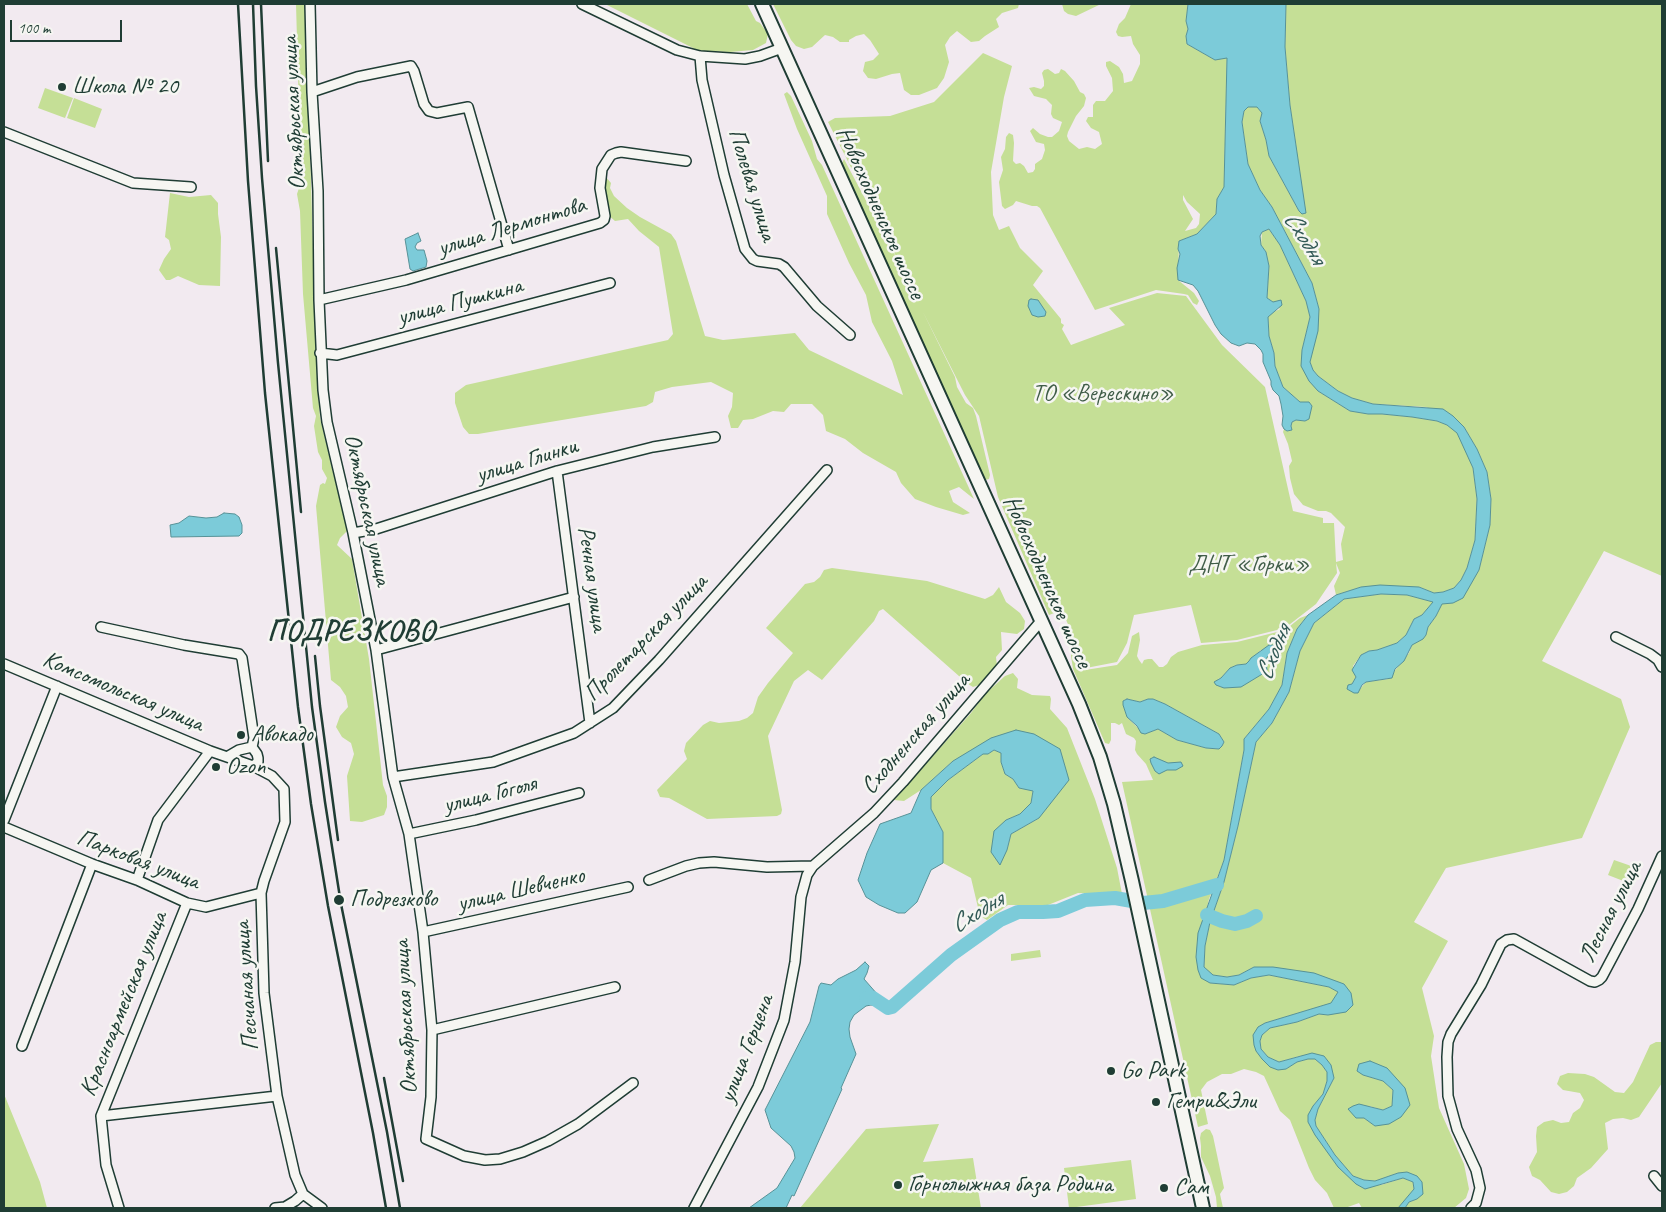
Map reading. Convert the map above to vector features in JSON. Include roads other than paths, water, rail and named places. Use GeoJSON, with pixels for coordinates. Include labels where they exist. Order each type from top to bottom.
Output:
{"type":"FeatureCollection","features":[{"type":"Feature","properties":{"kind":"main road","name":"Новосходненское шоссе"},"geometry":{"type":"LineString","coordinates":[[762,4],[1079,704],[1100,757],[1114,804],[1132,880],[1203,1208]]}},
{"type":"Feature","properties":{"kind":"street","name":"Октябрьская улица"},"geometry":{"type":"LineString","coordinates":[[310,4],[312,92],[318,191],[320,353],[327,422],[353,532],[376,650],[393,778],[409,834],[423,932],[432,1030],[431,1097],[426,1139],[464,1156],[486,1160],[523,1152],[548,1142],[578,1124],[633,1082]]}},
{"type":"Feature","properties":{"kind":"street"},"geometry":{"type":"LineString","coordinates":[[582,4],[677,50],[700,56],[745,59],[782,48]]}},
{"type":"Feature","properties":{"kind":"street","name":"Полевая улица"},"geometry":{"type":"LineString","coordinates":[[700,56],[702,80],[724,175],[745,250],[758,261],[779,264],[784,267],[817,306],[850,335]]}},
{"type":"Feature","properties":{"kind":"street"},"geometry":{"type":"LineString","coordinates":[[312,92],[357,77],[411,66],[428,111],[437,114],[468,107],[509,250]]}},
{"type":"Feature","properties":{"kind":"street"},"geometry":{"type":"LineString","coordinates":[[4,132],[133,183],[191,187]]}},
{"type":"Feature","properties":{"kind":"street","name":"улица Лермонтова"},"geometry":{"type":"LineString","coordinates":[[319,300],[406,280],[600,223],[604,220],[605,216],[600,177],[602,169],[611,155],[620,152],[686,161]]}},
{"type":"Feature","properties":{"kind":"street","name":"улица Пушкина"},"geometry":{"type":"LineString","coordinates":[[320,353],[337,355],[610,283]]}},
{"type":"Feature","properties":{"kind":"street","name":"улица Глинки"},"geometry":{"type":"LineString","coordinates":[[353,532],[376,529],[557,471],[654,447],[715,437]]}},
{"type":"Feature","properties":{"kind":"street","name":"Пролетарская улица"},"geometry":{"type":"LineString","coordinates":[[393,778],[493,762],[574,734],[613,708],[659,660],[827,470]]}},
{"type":"Feature","properties":{"kind":"street","name":"Речная улица"},"geometry":{"type":"LineString","coordinates":[[557,471],[590,723]]}},
{"type":"Feature","properties":{"kind":"street"},"geometry":{"type":"LineString","coordinates":[[376,650],[574,597]]}},
{"type":"Feature","properties":{"kind":"street","name":"Сходненская улица"},"geometry":{"type":"LineString","coordinates":[[814,866],[874,813],[903,782],[1041,622]]}},
{"type":"Feature","properties":{"kind":"street"},"geometry":{"type":"LineString","coordinates":[[101,627],[184,645],[239,654],[242,658],[254,738],[252,748]]}},
{"type":"Feature","properties":{"kind":"street"},"geometry":{"type":"LineString","coordinates":[[1616,637],[1650,654],[1658,660],[1662,667]]}},
{"type":"Feature","properties":{"kind":"street","name":"Комсомольская улица"},"geometry":{"type":"LineString","coordinates":[[4,664],[226,757]]}},
{"type":"Feature","properties":{"kind":"street"},"geometry":{"type":"LineString","coordinates":[[4,820],[57,686]]}},
{"type":"Feature","properties":{"kind":"street"},"geometry":{"type":"LineString","coordinates":[[226,757],[239,750],[252,748]]}},
{"type":"Feature","properties":{"kind":"street"},"geometry":{"type":"LineString","coordinates":[[226,757],[253,766],[258,762],[258,758],[252,748]]}},
{"type":"Feature","properties":{"kind":"street"},"geometry":{"type":"LineString","coordinates":[[137,880],[158,820],[210,751]]}},
{"type":"Feature","properties":{"kind":"street","name":"Песчаная улица"},"geometry":{"type":"LineString","coordinates":[[253,766],[272,776],[284,789],[284,822],[261,893],[264,993],[277,1096],[295,1175],[303,1194]]}},
{"type":"Feature","properties":{"kind":"street","name":"улица Гоголя"},"geometry":{"type":"LineString","coordinates":[[409,834],[476,820],[579,793]]}},
{"type":"Feature","properties":{"kind":"street","name":"Парковая улица"},"geometry":{"type":"LineString","coordinates":[[4,827],[92,864],[137,880],[187,903],[206,907],[261,893]]}},
{"type":"Feature","properties":{"kind":"street","name":"Лесная улица"},"geometry":{"type":"LineString","coordinates":[[1471,1208],[1476,1203],[1480,1188],[1476,1170],[1457,1128],[1448,1096],[1447,1057],[1448,1042],[1451,1034],[1481,985],[1501,944],[1507,940],[1514,939],[1590,981],[1595,982],[1599,980],[1638,909],[1662,856]]}},
{"type":"Feature","properties":{"kind":"street"},"geometry":{"type":"LineString","coordinates":[[649,880],[699,863],[714,862],[767,867],[814,866]]}},
{"type":"Feature","properties":{"kind":"street"},"geometry":{"type":"LineString","coordinates":[[22,1046],[92,864]]}},
{"type":"Feature","properties":{"kind":"street","name":"улица Герцена"},"geometry":{"type":"LineString","coordinates":[[694,1208],[758,1087],[784,1020],[795,962],[801,897],[807,875],[814,866]]}},
{"type":"Feature","properties":{"kind":"street","name":"улица Шевченко"},"geometry":{"type":"LineString","coordinates":[[423,932],[628,886]]}},
{"type":"Feature","properties":{"kind":"street","name":"Красноармейская улица"},"geometry":{"type":"LineString","coordinates":[[119,1208],[106,1165],[101,1116],[187,903]]}},
{"type":"Feature","properties":{"kind":"street"},"geometry":{"type":"LineString","coordinates":[[432,1030],[616,988]]}},
{"type":"Feature","properties":{"kind":"street"},"geometry":{"type":"LineString","coordinates":[[101,1116],[277,1096]]}},
{"type":"Feature","properties":{"kind":"street"},"geometry":{"type":"LineString","coordinates":[[1654,1176],[1662,1186]]}},
{"type":"Feature","properties":{"kind":"street"},"geometry":{"type":"LineString","coordinates":[[275,1208],[285,1207],[303,1194],[322,1208]]}},
{"type":"Feature","properties":{"kind":"water"},"geometry":{"type":"Polygon","coordinates":[[[1188,4],[1286,4],[1285,47],[1290,105],[1306,213],[1302,214],[1299,211],[1269,156],[1260,121],[1262,113],[1257,107],[1248,107],[1244,111],[1242,122],[1248,164],[1260,190],[1272,207],[1312,283],[1319,309],[1318,331],[1310,362],[1313,370],[1338,391],[1352,398],[1373,404],[1443,409],[1464,427],[1477,449],[1487,472],[1491,499],[1490,525],[1479,570],[1463,598],[1453,603],[1442,604],[1428,627],[1426,635],[1423,639],[1412,645],[1404,661],[1395,669],[1392,678],[1366,682],[1358,693],[1347,689],[1348,685],[1352,684],[1356,677],[1352,670],[1361,655],[1397,643],[1406,635],[1414,619],[1422,615],[1433,602],[1407,595],[1381,594],[1344,599],[1314,623],[1300,651],[1289,692],[1272,723],[1256,742],[1224,882],[1210,922],[1205,946],[1204,967],[1213,975],[1227,977],[1239,975],[1254,967],[1273,967],[1314,973],[1344,984],[1351,993],[1353,1005],[1346,1012],[1328,1015],[1319,1014],[1297,1022],[1270,1028],[1262,1035],[1260,1041],[1261,1049],[1268,1057],[1279,1062],[1312,1053],[1324,1056],[1331,1065],[1334,1078],[1318,1109],[1315,1120],[1316,1126],[1335,1155],[1353,1176],[1375,1181],[1398,1173],[1407,1172],[1417,1176],[1422,1182],[1423,1194],[1409,1202],[1405,1208],[1398,1208],[1414,1189],[1413,1182],[1403,1178],[1365,1189],[1356,1184],[1338,1167],[1315,1135],[1308,1122],[1308,1115],[1323,1094],[1327,1081],[1327,1072],[1322,1065],[1315,1059],[1308,1059],[1297,1062],[1286,1069],[1278,1070],[1270,1067],[1262,1059],[1254,1045],[1253,1035],[1258,1027],[1265,1023],[1331,1003],[1338,992],[1329,987],[1269,975],[1251,978],[1234,985],[1210,983],[1201,978],[1198,970],[1196,957],[1198,933],[1224,860],[1244,750],[1244,739],[1269,709],[1282,685],[1287,653],[1297,629],[1308,615],[1336,595],[1361,587],[1380,585],[1419,587],[1434,593],[1454,588],[1461,580],[1467,568],[1475,540],[1477,499],[1473,468],[1457,433],[1447,425],[1437,421],[1412,417],[1350,411],[1318,391],[1309,381],[1301,366],[1302,350],[1310,317],[1306,301],[1280,245],[1269,229],[1262,232],[1260,236],[1261,245],[1266,252],[1269,266],[1267,298],[1273,302],[1281,300],[1282,305],[1268,317],[1269,336],[1274,353],[1275,366],[1283,387],[1300,402],[1309,402],[1312,406],[1309,419],[1292,422],[1292,430],[1287,431],[1282,425],[1283,416],[1279,396],[1271,385],[1261,350],[1255,344],[1247,343],[1239,346],[1231,343],[1215,325],[1193,285],[1178,280],[1179,241],[1197,234],[1216,214],[1217,199],[1224,187],[1227,58],[1215,60],[1187,44],[1186,36],[1188,29],[1186,21],[1188,4]]]}},
{"type":"Feature","properties":{"kind":"water"},"geometry":{"type":"Polygon","coordinates":[[[418,233],[421,241],[415,247],[417,250],[424,250],[427,261],[426,267],[413,271],[410,269],[405,239],[418,233]]]}},
{"type":"Feature","properties":{"kind":"water"},"geometry":{"type":"Polygon","coordinates":[[[1031,299],[1038,300],[1046,312],[1045,316],[1038,317],[1032,315],[1028,306],[1031,299]]]}},
{"type":"Feature","properties":{"kind":"water"},"geometry":{"type":"Polygon","coordinates":[[[224,513],[235,514],[239,517],[242,533],[239,536],[171,537],[170,525],[179,523],[189,516],[206,518],[217,517],[224,513]]]}},
{"type":"Feature","properties":{"kind":"water"},"geometry":{"type":"Polygon","coordinates":[[[1269,645],[1273,645],[1279,651],[1267,657],[1267,670],[1264,673],[1241,687],[1224,688],[1216,685],[1214,682],[1221,678],[1230,668],[1246,664],[1269,645]]]}},
{"type":"Feature","properties":{"kind":"water"},"geometry":{"type":"Polygon","coordinates":[[[1127,699],[1140,702],[1153,699],[1165,704],[1219,734],[1224,742],[1219,749],[1206,748],[1177,740],[1158,729],[1145,734],[1141,733],[1137,726],[1127,717],[1123,701],[1127,699]]]}},
{"type":"Feature","properties":{"kind":"water"},"geometry":{"type":"Polygon","coordinates":[[[1016,730],[1034,734],[1060,749],[1069,780],[1039,818],[1011,834],[1007,850],[1000,865],[991,852],[994,831],[1006,820],[1020,814],[1031,803],[1033,791],[1019,788],[1013,779],[1005,774],[1001,762],[1001,753],[994,750],[988,754],[983,754],[948,780],[931,797],[931,809],[943,832],[943,863],[931,870],[917,902],[905,913],[898,913],[866,897],[858,880],[880,824],[911,813],[921,790],[953,761],[991,738],[1016,730]]]}},
{"type":"Feature","properties":{"kind":"water"},"geometry":{"type":"Polygon","coordinates":[[[1154,757],[1168,763],[1181,762],[1183,766],[1176,770],[1167,770],[1159,774],[1151,763],[1150,759],[1154,757]]]}},
{"type":"Feature","properties":{"kind":"water"},"geometry":{"type":"Polygon","coordinates":[[[865,962],[869,966],[864,979],[885,1003],[881,1007],[866,1006],[854,1015],[850,1022],[850,1037],[856,1054],[794,1196],[792,1195],[786,1208],[749,1208],[777,1188],[795,1158],[791,1146],[771,1128],[765,1110],[810,1022],[819,986],[821,983],[831,985],[838,979],[856,970],[865,962]]]}},
{"type":"Feature","properties":{"kind":"water"},"geometry":{"type":"Polygon","coordinates":[[[1370,1061],[1387,1068],[1405,1088],[1410,1105],[1401,1117],[1389,1124],[1375,1126],[1364,1118],[1356,1118],[1348,1109],[1359,1104],[1383,1110],[1392,1106],[1393,1090],[1383,1081],[1363,1075],[1357,1071],[1359,1064],[1370,1061]]]}},
{"type":"Feature","properties":{"kind":"waterway","name":"Сходня"},"geometry":{"type":"LineString","coordinates":[[866,998],[873,998],[888,1008],[892,1007],[951,955],[1000,920],[1018,912],[1058,911],[1085,900],[1115,898],[1143,903],[1163,901],[1217,885]]}},
{"type":"Feature","properties":{"kind":"waterway"},"geometry":{"type":"LineString","coordinates":[[1207,915],[1235,924],[1256,916]]}},
{"type":"Feature","properties":{"kind":"railway"},"geometry":{"type":"LineString","coordinates":[[238,4],[248,181],[265,393],[298,707],[311,804],[328,906],[386,1208]]}},
{"type":"Feature","properties":{"kind":"railway"},"geometry":{"type":"LineString","coordinates":[[253,4],[262,178],[312,707],[341,904],[387,1132],[400,1208]]}},
{"type":"Feature","properties":{"kind":"railway"},"geometry":{"type":"LineString","coordinates":[[261,4],[268,161]]}},
{"type":"Feature","properties":{"kind":"railway"},"geometry":{"type":"LineString","coordinates":[[276,248],[301,512]]}},
{"type":"Feature","properties":{"kind":"railway"},"geometry":{"type":"LineString","coordinates":[[315,656],[338,840]]}},
{"type":"Feature","properties":{"kind":"railway"},"geometry":{"type":"LineString","coordinates":[[384,1078],[403,1181]]}},
{"type":"Feature","properties":{"kind":"place","name":"Школа № 20"},"geometry":{"type":"Point","coordinates":[62,87]}},
{"type":"Feature","properties":{"kind":"place","name":"Авокадо"},"geometry":{"type":"Point","coordinates":[241,735]}},
{"type":"Feature","properties":{"kind":"place","name":"Ozon"},"geometry":{"type":"Point","coordinates":[216,767]}},
{"type":"Feature","properties":{"kind":"place","name":"Подрезково"},"geometry":{"type":"Point","coordinates":[339,900]}},
{"type":"Feature","properties":{"kind":"place","name":"Go Park"},"geometry":{"type":"Point","coordinates":[1111,1071]}},
{"type":"Feature","properties":{"kind":"place","name":"Гемри&Эли"},"geometry":{"type":"Point","coordinates":[1156,1102]}},
{"type":"Feature","properties":{"kind":"place","name":"Горнолыжная база Родина"},"geometry":{"type":"Point","coordinates":[898,1185]}},
{"type":"Feature","properties":{"kind":"place","name":"Сам"},"geometry":{"type":"Point","coordinates":[1164,1188]}},
{"type":"Feature","properties":{"kind":"district","name":"ПОДРЕЗКОВО"},"geometry":{"type":"Point","coordinates":[351,632]}},
{"type":"Feature","properties":{"kind":"park label","name":"ТО «Верескино»"},"geometry":{"type":"Point","coordinates":[1103,394]}},
{"type":"Feature","properties":{"kind":"park label","name":"ДНТ «Горки»"},"geometry":{"type":"Point","coordinates":[1249,565]}}]}
